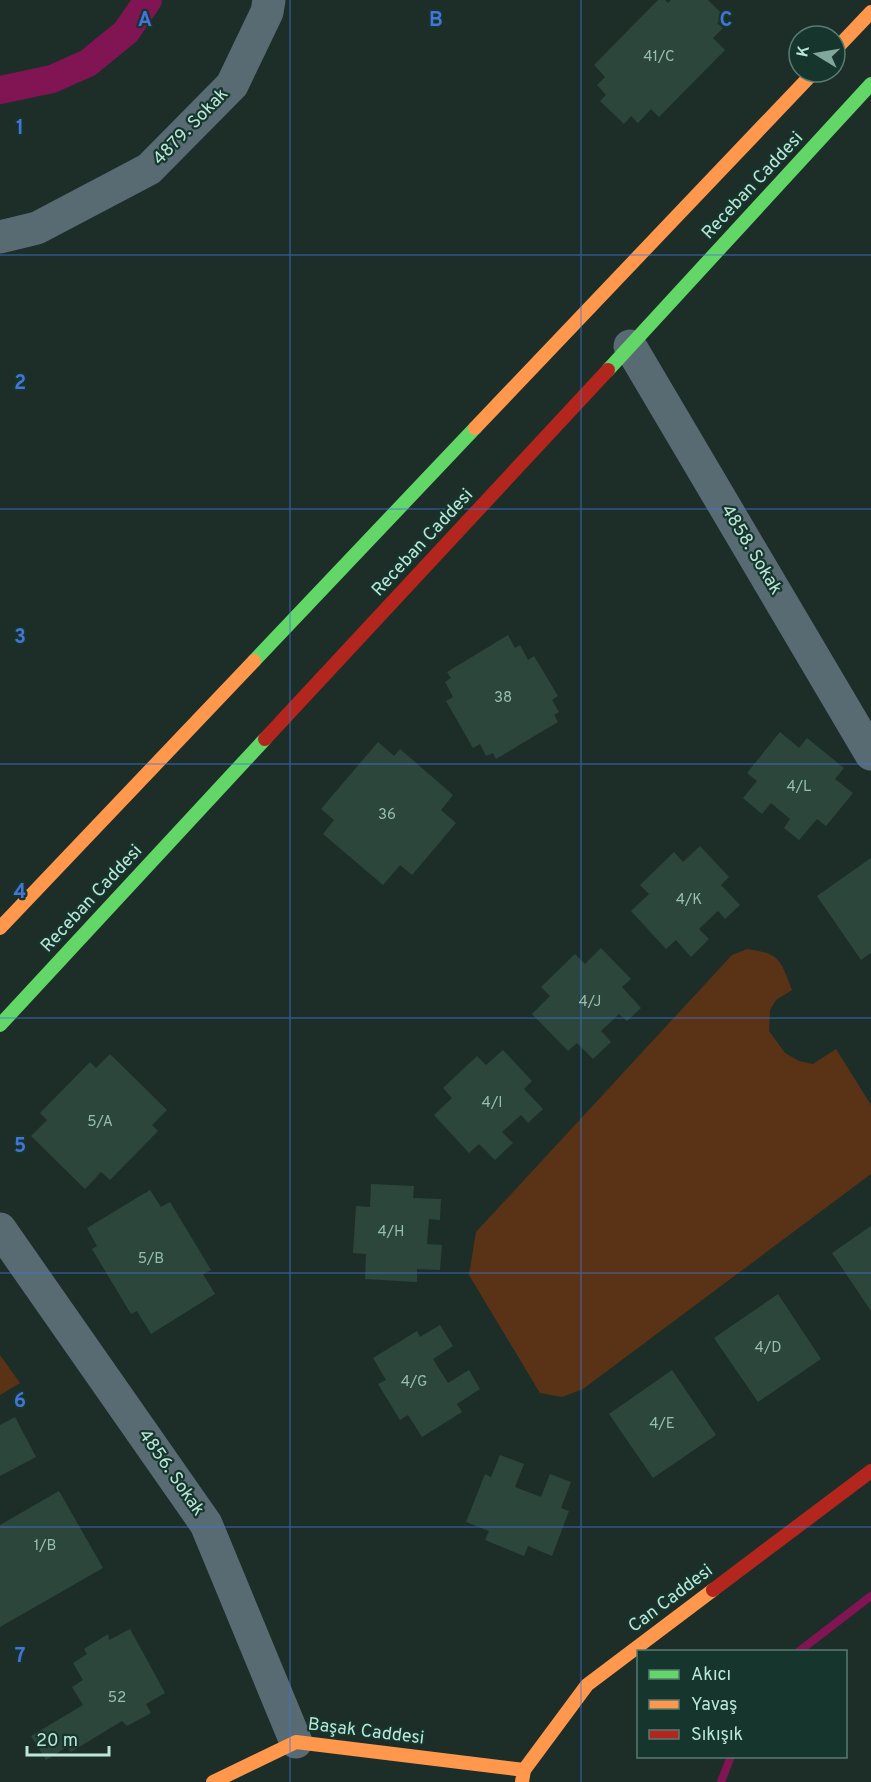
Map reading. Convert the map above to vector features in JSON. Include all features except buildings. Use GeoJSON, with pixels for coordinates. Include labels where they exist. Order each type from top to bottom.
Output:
{"type":"FeatureCollection","features":[{"type":"Feature","properties":{"kind":"main road"},"geometry":{"type":"LineString","coordinates":[[847,37],[871,12]]}},
{"type":"Feature","properties":{"kind":"main road","name":"Receban Caddesi"},"geometry":{"type":"LineString","coordinates":[[0,928],[803,84]]}},
{"type":"Feature","properties":{"kind":"main road","name":"Receban Caddesi"},"geometry":{"type":"LineString","coordinates":[[0,1025],[871,84]]}},
{"type":"Feature","properties":{"kind":"main road","name":"Can Caddesi"},"geometry":{"type":"LineString","coordinates":[[523,1776],[587,1685],[871,1472]]}},
{"type":"Feature","properties":{"kind":"main road","name":"Başak Caddesi"},"geometry":{"type":"LineString","coordinates":[[213,1782],[249,1772],[296,1742],[523,1776]]}},
{"type":"Feature","properties":{"kind":"street","name":"4879. Sokak"},"geometry":{"type":"LineString","coordinates":[[0,237],[38,228],[149,169],[232,85],[267,12],[269,0]]}},
{"type":"Feature","properties":{"kind":"street","name":"4858. Sokak"},"geometry":{"type":"LineString","coordinates":[[630,346],[871,754]]}},
{"type":"Feature","properties":{"kind":"street","name":"4856. Sokak"},"geometry":{"type":"LineString","coordinates":[[0,1229],[206,1524],[296,1742]]}},
{"type":"Feature","properties":{"kind":"shaded area"},"geometry":{"type":"Polygon","coordinates":[[[747,949],[767,953],[778,960],[792,990],[776,1000],[770,1010],[769,1031],[785,1053],[799,1061],[813,1064],[836,1049],[871,1105],[871,1174],[583,1389],[562,1397],[540,1393],[469,1275],[476,1232],[732,955],[747,949]]]}},
{"type":"Feature","properties":{"kind":"shaded area"},"geometry":{"type":"Polygon","coordinates":[[[0,1355],[20,1383],[0,1395],[0,1355]]]}},
{"type":"Feature","properties":{"kind":"waterway"},"geometry":{"type":"LineString","coordinates":[[0,90],[52,79],[88,63],[126,32],[148,0]]}},
{"type":"Feature","properties":{"kind":"waterway"},"geometry":{"type":"LineString","coordinates":[[801,1650],[871,1596]]}},
{"type":"Feature","properties":{"kind":"waterway"},"geometry":{"type":"LineString","coordinates":[[721,1782],[730,1758]]}},
{"type":"Feature","properties":{"kind":"traffic: fast"},"geometry":{"type":"LineString","coordinates":[[608,370],[871,84]]}},
{"type":"Feature","properties":{"kind":"traffic: fast"},"geometry":{"type":"LineString","coordinates":[[254,661],[475,428]]}},
{"type":"Feature","properties":{"kind":"traffic: fast"},"geometry":{"type":"LineString","coordinates":[[0,1025],[265,739]]}},
{"type":"Feature","properties":{"kind":"traffic: slow"},"geometry":{"type":"LineString","coordinates":[[847,37],[871,12]]}},
{"type":"Feature","properties":{"kind":"traffic: slow"},"geometry":{"type":"LineString","coordinates":[[475,428],[803,84]]}},
{"type":"Feature","properties":{"kind":"traffic: slow"},"geometry":{"type":"LineString","coordinates":[[0,928],[254,661]]}},
{"type":"Feature","properties":{"kind":"traffic: slow"},"geometry":{"type":"LineString","coordinates":[[522,1782],[524,1770],[587,1685],[713,1590]]}},
{"type":"Feature","properties":{"kind":"traffic: slow"},"geometry":{"type":"LineString","coordinates":[[213,1782],[296,1742],[524,1770]]}},
{"type":"Feature","properties":{"kind":"traffic: jam"},"geometry":{"type":"LineString","coordinates":[[265,739],[608,370]]}},
{"type":"Feature","properties":{"kind":"traffic: jam"},"geometry":{"type":"LineString","coordinates":[[713,1590],[871,1471]]}}]}
